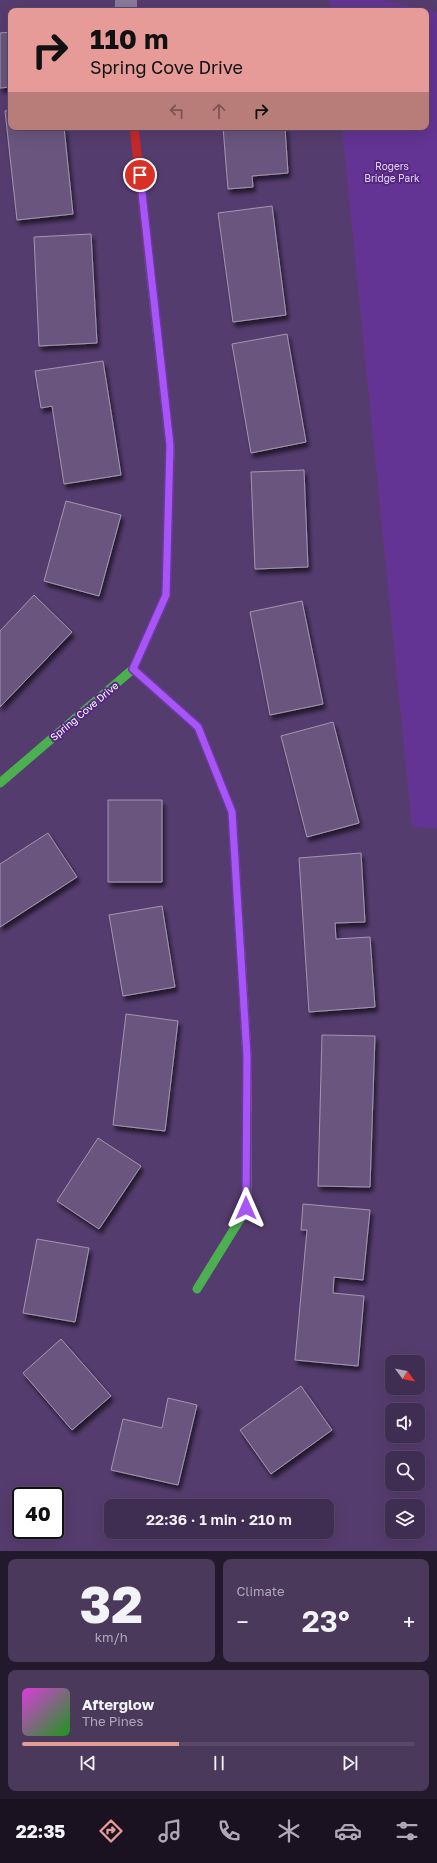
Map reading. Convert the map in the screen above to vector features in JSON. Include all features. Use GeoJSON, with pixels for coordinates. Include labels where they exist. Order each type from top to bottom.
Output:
{"type":"FeatureCollection","features":[{"type":"Feature","properties":{"kind":"street","name":"Spring Cove Drive"},"geometry":{"type":"LineString","coordinates":[[0,783],[133,669],[166,595],[170,445],[134,130]]}},
{"type":"Feature","properties":{"kind":"street"},"geometry":{"type":"LineString","coordinates":[[133,669],[198,727],[232,812],[247,1056],[246,1208],[197,1289]]}},
{"type":"Feature","properties":{"kind":"green space","name":"Rogers Bridge Park"},"geometry":{"type":"Polygon","coordinates":[[[329,0],[382,0],[419,8],[330,8],[329,0]]]}},
{"type":"Feature","properties":{"kind":"green space","name":"Rogers Bridge Park"},"geometry":{"type":"Polygon","coordinates":[[[429,10],[437,12],[437,828],[412,827],[342,130],[429,130],[429,10]]]}},
{"type":"Feature","properties":{"kind":"building"},"geometry":{"type":"Polygon","coordinates":[[[8,32],[8,87],[0,88],[0,33],[8,32]]]}},
{"type":"Feature","properties":{"kind":"building"},"geometry":{"type":"Polygon","coordinates":[[[8,110],[8,130],[64,130],[73,214],[17,220],[5,111],[8,110]]]}},
{"type":"Feature","properties":{"kind":"building"},"geometry":{"type":"Polygon","coordinates":[[[223,130],[285,130],[288,173],[252,176],[253,187],[228,189],[223,130]]]}},
{"type":"Feature","properties":{"kind":"building"},"geometry":{"type":"Polygon","coordinates":[[[272,206],[286,315],[233,322],[218,213],[272,206]]]}},
{"type":"Feature","properties":{"kind":"building"},"geometry":{"type":"Polygon","coordinates":[[[91,234],[97,343],[39,346],[34,237],[91,234]]]}},
{"type":"Feature","properties":{"kind":"building"},"geometry":{"type":"Polygon","coordinates":[[[287,334],[306,442],[251,453],[232,344],[287,334]]]}},
{"type":"Feature","properties":{"kind":"building"},"geometry":{"type":"Polygon","coordinates":[[[103,361],[121,475],[64,484],[52,406],[41,408],[35,371],[103,361]]]}},
{"type":"Feature","properties":{"kind":"building"},"geometry":{"type":"Polygon","coordinates":[[[304,470],[308,567],[255,569],[251,472],[304,470]]]}},
{"type":"Feature","properties":{"kind":"building"},"geometry":{"type":"Polygon","coordinates":[[[66,501],[121,515],[99,596],[44,581],[66,501]]]}},
{"type":"Feature","properties":{"kind":"building"},"geometry":{"type":"Polygon","coordinates":[[[34,595],[72,632],[0,707],[0,631],[34,595]]]}},
{"type":"Feature","properties":{"kind":"building"},"geometry":{"type":"Polygon","coordinates":[[[302,601],[323,704],[270,715],[250,612],[302,601]]]}},
{"type":"Feature","properties":{"kind":"building"},"geometry":{"type":"Polygon","coordinates":[[[333,722],[359,823],[307,837],[281,736],[333,722]]]}},
{"type":"Feature","properties":{"kind":"building"},"geometry":{"type":"Polygon","coordinates":[[[108,800],[162,800],[162,882],[108,882],[108,800]]]}},
{"type":"Feature","properties":{"kind":"building"},"geometry":{"type":"Polygon","coordinates":[[[48,833],[77,877],[0,927],[0,864],[48,833]]]}},
{"type":"Feature","properties":{"kind":"building"},"geometry":{"type":"Polygon","coordinates":[[[361,853],[365,922],[335,923],[336,939],[370,937],[375,1007],[309,1012],[299,858],[361,853]]]}},
{"type":"Feature","properties":{"kind":"building"},"geometry":{"type":"Polygon","coordinates":[[[162,906],[175,987],[123,996],[109,915],[162,906]]]}},
{"type":"Feature","properties":{"kind":"building"},"geometry":{"type":"Polygon","coordinates":[[[126,1014],[178,1021],[165,1131],[113,1125],[126,1014]]]}},
{"type":"Feature","properties":{"kind":"building"},"geometry":{"type":"Polygon","coordinates":[[[322,1035],[375,1036],[370,1187],[318,1186],[322,1035]]]}},
{"type":"Feature","properties":{"kind":"building"},"geometry":{"type":"Polygon","coordinates":[[[98,1138],[141,1166],[99,1229],[57,1201],[98,1138]]]}},
{"type":"Feature","properties":{"kind":"building"},"geometry":{"type":"Polygon","coordinates":[[[303,1204],[370,1210],[363,1280],[334,1277],[333,1293],[364,1296],[358,1366],[295,1360],[307,1230],[301,1230],[303,1204]]]}},
{"type":"Feature","properties":{"kind":"building"},"geometry":{"type":"Polygon","coordinates":[[[37,1239],[89,1248],[75,1322],[23,1313],[37,1239]]]}},
{"type":"Feature","properties":{"kind":"building"},"geometry":{"type":"Polygon","coordinates":[[[61,1339],[111,1396],[72,1430],[23,1373],[61,1339]]]}},
{"type":"Feature","properties":{"kind":"building"},"geometry":{"type":"Polygon","coordinates":[[[301,1386],[332,1430],[271,1474],[240,1430],[301,1386]]]}},
{"type":"Feature","properties":{"kind":"building"},"geometry":{"type":"Polygon","coordinates":[[[168,1398],[197,1405],[178,1485],[111,1470],[123,1419],[162,1428],[168,1398]]]}},
{"type":"Feature","properties":{"kind":"traffic: fast"},"geometry":{"type":"LineString","coordinates":[[149,260],[170,445],[170,461]]}},
{"type":"Feature","properties":{"kind":"traffic: fast"},"geometry":{"type":"LineString","coordinates":[[0,783],[133,669],[164,600]]}},
{"type":"Feature","properties":{"kind":"traffic: fast"},"geometry":{"type":"LineString","coordinates":[[133,669],[198,727],[232,812],[241,956]]}},
{"type":"Feature","properties":{"kind":"traffic: fast"},"geometry":{"type":"LineString","coordinates":[[197,1289],[247,1208],[247,1109]]}},
{"type":"Feature","properties":{"kind":"traffic: slow"},"geometry":{"type":"LineString","coordinates":[[241,956],[247,1056],[247,1109]]}},
{"type":"Feature","properties":{"kind":"traffic: jam"},"geometry":{"type":"LineString","coordinates":[[134,130],[149,260]]}},
{"type":"Feature","properties":{"kind":"traffic: jam"},"geometry":{"type":"LineString","coordinates":[[164,600],[166,595],[170,461]]}},
{"type":"Feature","properties":{"kind":"route"},"geometry":{"type":"LineString","coordinates":[[140,175],[170,445],[166,595],[133,669],[198,727],[232,812],[247,1056],[246,1208]]}}]}
